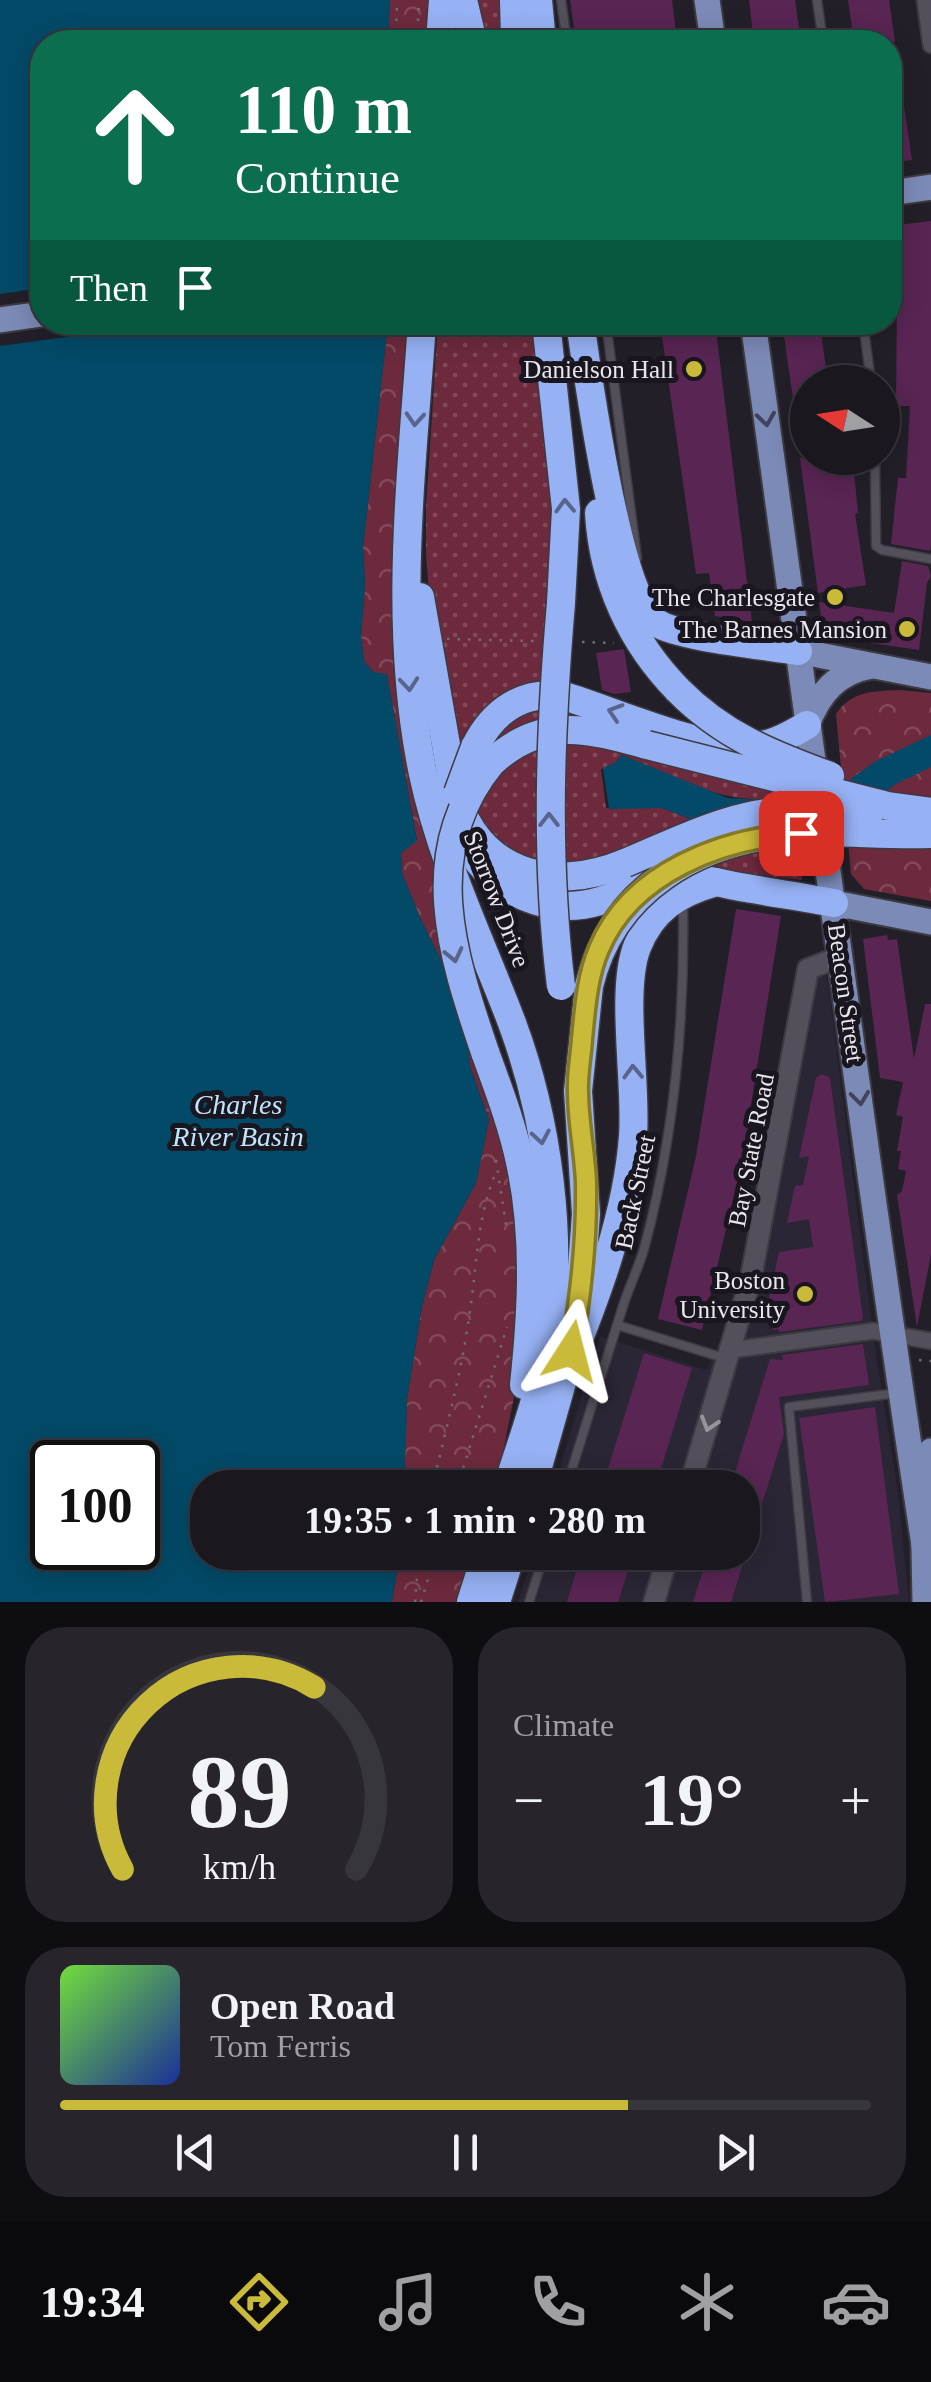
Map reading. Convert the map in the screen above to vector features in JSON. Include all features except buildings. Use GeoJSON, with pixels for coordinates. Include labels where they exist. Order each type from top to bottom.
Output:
{"type":"FeatureCollection","features":[{"type":"Feature","properties":{"kind":"highway"},"geometry":{"type":"LineString","coordinates":[[463,0],[470,30]]}},
{"type":"Feature","properties":{"kind":"highway"},"geometry":{"type":"LineString","coordinates":[[514,0],[515,30]]}},
{"type":"Feature","properties":{"kind":"highway"},"geometry":{"type":"LineString","coordinates":[[538,0],[541,30]]}},
{"type":"Feature","properties":{"kind":"highway"},"geometry":{"type":"LineString","coordinates":[[431,4],[437,30]]}},
{"type":"Feature","properties":{"kind":"highway","name":"Storrow Drive"},"geometry":{"type":"LineString","coordinates":[[421,335],[409,516],[407,653],[411,704],[424,778],[455,878],[527,1070],[547,1171],[553,1252],[550,1324],[542,1370],[512,1470]]}},
{"type":"Feature","properties":{"kind":"highway","name":"Storrow Drive"},"geometry":{"type":"LineString","coordinates":[[547,335],[566,508],[551,722],[549,828],[575,986]]}},
{"type":"Feature","properties":{"kind":"highway"},"geometry":{"type":"LineString","coordinates":[[582,335],[596,426],[622,548],[647,613],[662,626],[798,651]]}},
{"type":"Feature","properties":{"kind":"highway"},"geometry":{"type":"LineString","coordinates":[[596,426],[600,530],[610,580],[641,644],[678,690],[713,721],[748,744],[931,811]]}},
{"type":"Feature","properties":{"kind":"highway"},"geometry":{"type":"LineString","coordinates":[[409,516],[434,689],[461,832],[477,861],[504,886],[536,902],[575,906],[672,879],[716,882],[834,903]]}},
{"type":"Feature","properties":{"kind":"highway"},"geometry":{"type":"LineString","coordinates":[[511,1470],[531,1294],[530,1222],[516,1142],[453,953],[446,885],[490,722],[522,699],[548,694],[724,745],[760,746],[807,725]]}},
{"type":"Feature","properties":{"kind":"highway"},"geometry":{"type":"LineString","coordinates":[[483,755],[554,730],[593,730],[888,806],[931,811]]}},
{"type":"Feature","properties":{"kind":"highway"},"geometry":{"type":"LineString","coordinates":[[458,805],[468,827],[482,844],[524,872],[552,878],[578,878],[625,864],[722,824],[779,812],[816,812],[931,833]]}},
{"type":"Feature","properties":{"kind":"highway"},"geometry":{"type":"LineString","coordinates":[[537,1470],[566,1369],[585,1250],[586,1182],[576,1082],[575,986],[620,914],[648,886],[705,854],[740,842],[789,834],[931,833]]}},
{"type":"Feature","properties":{"kind":"highway"},"geometry":{"type":"LineString","coordinates":[[566,1369],[592,1309],[628,1172],[634,1100],[632,962],[652,920],[670,900],[716,882]]}},
{"type":"Feature","properties":{"kind":"highway"},"geometry":{"type":"LineString","coordinates":[[472,1602],[482,1570]]}},
{"type":"Feature","properties":{"kind":"highway"},"geometry":{"type":"LineString","coordinates":[[496,1602],[506,1570]]}},
{"type":"Feature","properties":{"kind":"main road"},"geometry":{"type":"LineString","coordinates":[[708,0],[712,30]]}},
{"type":"Feature","properties":{"kind":"main road"},"geometry":{"type":"LineString","coordinates":[[902,191],[931,187]]}},
{"type":"Feature","properties":{"kind":"main road"},"geometry":{"type":"LineString","coordinates":[[0,320],[30,316]]}},
{"type":"Feature","properties":{"kind":"main road","name":"Beacon Street"},"geometry":{"type":"LineString","coordinates":[[755,335],[924,1545]]}},
{"type":"Feature","properties":{"kind":"main road"},"geometry":{"type":"LineString","coordinates":[[798,651],[931,677]]}},
{"type":"Feature","properties":{"kind":"main road"},"geometry":{"type":"LineString","coordinates":[[807,725],[824,690],[851,671],[872,666]]}},
{"type":"Feature","properties":{"kind":"main road"},"geometry":{"type":"LineString","coordinates":[[834,903],[931,922]]}},
{"type":"Feature","properties":{"kind":"main road"},"geometry":{"type":"LineString","coordinates":[[925,1602],[923,1500],[931,1450]]}},
{"type":"Feature","properties":{"kind":"street"},"geometry":{"type":"LineString","coordinates":[[925,0],[931,44]]}},
{"type":"Feature","properties":{"kind":"street","name":"Bay State Road"},"geometry":{"type":"LineString","coordinates":[[694,1470],[755,1260],[808,969],[842,956]]}},
{"type":"Feature","properties":{"kind":"street"},"geometry":{"type":"LineString","coordinates":[[729,1355],[873,1331],[931,1341]]}},
{"type":"Feature","properties":{"kind":"street"},"geometry":{"type":"LineString","coordinates":[[654,1602],[664,1570]]}},
{"type":"Feature","properties":{"kind":"lane"},"geometry":{"type":"LineString","coordinates":[[561,0],[565,30]]}},
{"type":"Feature","properties":{"kind":"lane"},"geometry":{"type":"LineString","coordinates":[[817,0],[821,30]]}},
{"type":"Feature","properties":{"kind":"lane"},"geometry":{"type":"LineString","coordinates":[[608,335],[638,550],[633,583]]}},
{"type":"Feature","properties":{"kind":"lane"},"geometry":{"type":"LineString","coordinates":[[864,335],[868,365]]}},
{"type":"Feature","properties":{"kind":"lane"},"geometry":{"type":"LineString","coordinates":[[874,475],[876,546],[931,559]]}},
{"type":"Feature","properties":{"kind":"lane","name":"Back Street"},"geometry":{"type":"LineString","coordinates":[[572,1470],[644,1248],[667,1142],[682,986],[683,892]]}},
{"type":"Feature","properties":{"kind":"lane"},"geometry":{"type":"LineString","coordinates":[[618,1325],[729,1355]]}},
{"type":"Feature","properties":{"kind":"lane"},"geometry":{"type":"LineString","coordinates":[[807,1602],[788,1407],[900,1393]]}},
{"type":"Feature","properties":{"kind":"lane"},"geometry":{"type":"LineString","coordinates":[[529,1602],[539,1570]]}},
{"type":"Feature","properties":{"kind":"path"},"geometry":{"type":"LineString","coordinates":[[396,0],[396,30]]}},
{"type":"Feature","properties":{"kind":"path"},"geometry":{"type":"LineString","coordinates":[[418,0],[431,4],[421,30]]}},
{"type":"Feature","properties":{"kind":"path"},"geometry":{"type":"LineString","coordinates":[[436,1470],[467,1327],[486,1196],[496,1171]]}},
{"type":"Feature","properties":{"kind":"path"},"geometry":{"type":"LineString","coordinates":[[912,1359],[931,1362]]}},
{"type":"Feature","properties":{"kind":"path"},"geometry":{"type":"LineString","coordinates":[[415,1602],[418,1570]]}},
{"type":"Feature","properties":{"kind":"path"},"geometry":{"type":"LineString","coordinates":[[421,1602],[431,1570]]}},
{"type":"Feature","properties":{"kind":"shaded area","name":"Boston University"},"geometry":{"type":"Polygon","coordinates":[[[827,976],[874,1342],[898,1493],[909,1602],[518,1602],[528,1570],[760,1570],[760,1470],[559,1470],[600,1336],[706,1370],[751,1278],[789,1134],[790,1077],[807,980],[827,976]]]}},
{"type":"Feature","properties":{"kind":"green space"},"geometry":{"type":"Polygon","coordinates":[[[390,0],[429,0],[428,30],[389,30],[390,0]]]}},
{"type":"Feature","properties":{"kind":"green space"},"geometry":{"type":"Polygon","coordinates":[[[457,0],[504,0],[504,30],[454,30],[457,0]]]}},
{"type":"Feature","properties":{"kind":"green space"},"geometry":{"type":"Polygon","coordinates":[[[387,335],[409,335],[398,533],[460,938],[482,991],[517,1197],[520,1367],[499,1470],[405,1470],[407,1399],[422,1306],[434,1260],[476,1183],[489,1120],[470,1066],[466,1032],[444,966],[402,873],[401,853],[417,840],[387,675],[373,672],[364,661],[361,636],[363,548],[387,335]]]}},
{"type":"Feature","properties":{"kind":"green space"},"geometry":{"type":"Polygon","coordinates":[[[437,335],[535,335],[551,458],[564,704],[782,792],[783,797],[720,794],[622,755],[601,769],[606,808],[662,808],[696,821],[795,831],[802,880],[715,870],[567,899],[567,890],[604,883],[546,869],[496,845],[464,800],[429,591],[426,507],[437,335]]]}},
{"type":"Feature","properties":{"kind":"green space"},"geometry":{"type":"Polygon","coordinates":[[[900,690],[931,693],[931,901],[864,889],[851,874],[836,714],[856,697],[900,690]]]}},
{"type":"Feature","properties":{"kind":"green space"},"geometry":{"type":"Polygon","coordinates":[[[397,1570],[470,1570],[460,1602],[392,1602],[397,1570]]]}},
{"type":"Feature","properties":{"kind":"water","name":"Charles River Basin"},"geometry":{"type":"Polygon","coordinates":[[[0,0],[390,0],[389,30],[30,30],[30,335],[387,335],[363,548],[364,661],[373,672],[387,674],[417,841],[401,853],[402,873],[444,966],[466,1032],[470,1066],[489,1120],[476,1183],[434,1260],[422,1306],[407,1399],[405,1470],[190,1470],[190,1570],[397,1570],[392,1602],[0,1602],[0,0]]]}},
{"type":"Feature","properties":{"kind":"water"},"geometry":{"type":"Polygon","coordinates":[[[931,735],[931,767],[894,785],[864,810],[696,821],[662,808],[609,809],[603,768],[622,755],[728,798],[764,800],[842,785],[876,761],[931,735]]]}},
{"type":"Feature","properties":{"kind":"pier"},"geometry":{"type":"Polygon","coordinates":[[[30,290],[30,335],[81,335],[0,346],[0,294],[30,290]]]}},
{"type":"Feature","properties":{"kind":"place","name":"Danielson Hall"},"geometry":{"type":"Point","coordinates":[694,369]}},
{"type":"Feature","properties":{"kind":"place","name":"The Charlesgate"},"geometry":{"type":"Point","coordinates":[835,597]}},
{"type":"Feature","properties":{"kind":"place","name":"The Barnes Mansion"},"geometry":{"type":"Point","coordinates":[907,629]}},
{"type":"Feature","properties":{"kind":"place","name":"Boston University"},"geometry":{"type":"Point","coordinates":[805,1294]}},
{"type":"Feature","properties":{"kind":"route"},"geometry":{"type":"LineString","coordinates":[[571,1351],[585,1250],[586,1182],[578,1091],[588,986],[599,949],[620,914],[648,886],[669,872],[724,846],[801,833]]}}]}
